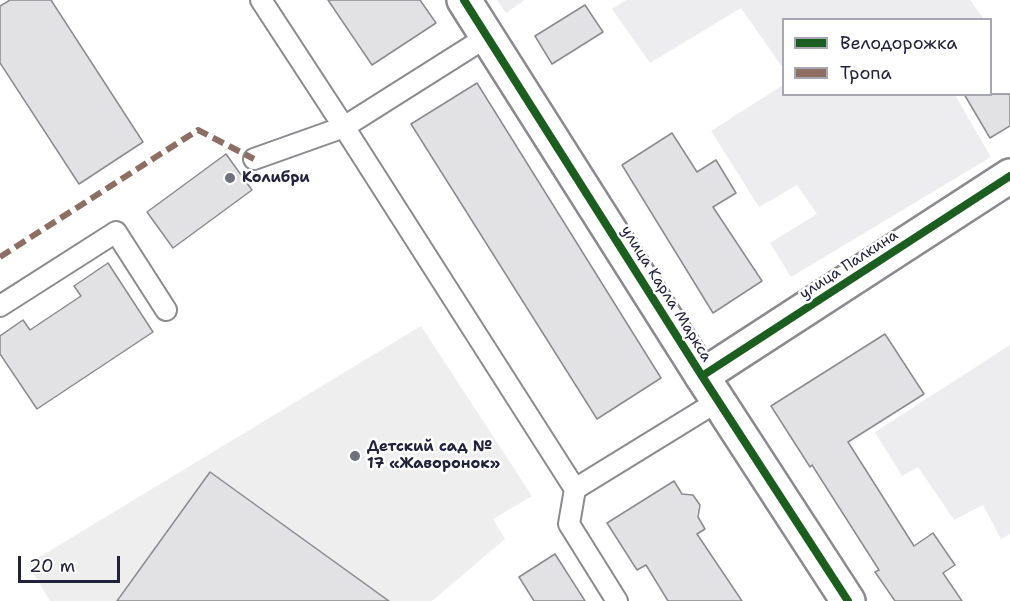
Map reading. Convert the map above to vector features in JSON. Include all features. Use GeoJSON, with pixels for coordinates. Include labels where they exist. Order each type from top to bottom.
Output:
{"type":"FeatureCollection","features":[{"type":"Feature","properties":{"kind":"street","name":"улица Карла Маркса"},"geometry":{"type":"LineString","coordinates":[[464,0],[848,601]]}},
{"type":"Feature","properties":{"kind":"street","name":"улица Палкина"},"geometry":{"type":"LineString","coordinates":[[710,388],[1010,176]]}},
{"type":"Feature","properties":{"kind":"lane"},"geometry":{"type":"LineString","coordinates":[[261,0],[574,489],[569,524],[617,601]]}},
{"type":"Feature","properties":{"kind":"lane"},"geometry":{"type":"LineString","coordinates":[[254,159],[344,127],[488,36]]}},
{"type":"Feature","properties":{"kind":"lane"},"geometry":{"type":"LineString","coordinates":[[0,306],[116,232],[166,310]]}},
{"type":"Feature","properties":{"kind":"lane"},"geometry":{"type":"LineString","coordinates":[[574,489],[710,388]]}},
{"type":"Feature","properties":{"kind":"shaded area"},"geometry":{"type":"Polygon","coordinates":[[[497,0],[525,0],[506,13],[497,0]]]}},
{"type":"Feature","properties":{"kind":"shaded area"},"geometry":{"type":"Polygon","coordinates":[[[626,0],[970,0],[983,18],[782,18],[782,67],[741,8],[650,63],[612,9],[626,0]]]}},
{"type":"Feature","properties":{"kind":"shaded area"},"geometry":{"type":"Polygon","coordinates":[[[782,86],[782,96],[956,96],[991,157],[791,277],[770,243],[817,214],[797,185],[759,207],[711,131],[782,86]]]}},
{"type":"Feature","properties":{"kind":"shaded area","name":"Детский сад № 17 «Жаворонок»"},"geometry":{"type":"Polygon","coordinates":[[[421,326],[532,496],[493,519],[505,539],[432,601],[50,601],[28,564],[421,326]]]}},
{"type":"Feature","properties":{"kind":"shaded area"},"geometry":{"type":"Polygon","coordinates":[[[1010,345],[1010,534],[1001,539],[983,505],[954,520],[918,467],[902,476],[875,432],[1010,345]]]}},
{"type":"Feature","properties":{"kind":"building"},"geometry":{"type":"Polygon","coordinates":[[[10,0],[51,0],[143,142],[79,184],[0,63],[0,6],[10,0]]]}},
{"type":"Feature","properties":{"kind":"building"},"geometry":{"type":"Polygon","coordinates":[[[328,0],[420,0],[436,23],[372,65],[328,0]]]}},
{"type":"Feature","properties":{"kind":"building"},"geometry":{"type":"Polygon","coordinates":[[[585,5],[603,32],[552,64],[535,36],[585,5]]]}},
{"type":"Feature","properties":{"kind":"building"},"geometry":{"type":"Polygon","coordinates":[[[477,83],[661,378],[597,419],[411,124],[477,83]]]}},
{"type":"Feature","properties":{"kind":"building"},"geometry":{"type":"Polygon","coordinates":[[[1010,94],[1010,126],[990,138],[965,96],[1010,94]]]}},
{"type":"Feature","properties":{"kind":"building"},"geometry":{"type":"Polygon","coordinates":[[[672,133],[697,172],[716,160],[736,193],[713,207],[762,281],[713,313],[622,165],[672,133]]]}},
{"type":"Feature","properties":{"kind":"building"},"geometry":{"type":"Polygon","coordinates":[[[226,154],[252,190],[173,248],[147,212],[226,154]]]}},
{"type":"Feature","properties":{"kind":"building"},"geometry":{"type":"Polygon","coordinates":[[[108,263],[153,332],[37,409],[0,354],[0,336],[23,320],[30,330],[81,296],[74,286],[108,263]]]}},
{"type":"Feature","properties":{"kind":"building"},"geometry":{"type":"Polygon","coordinates":[[[885,334],[924,394],[848,442],[914,546],[933,533],[955,565],[943,573],[962,601],[895,601],[875,572],[879,570],[771,406],[885,334]]]}},
{"type":"Feature","properties":{"kind":"building"},"geometry":{"type":"Polygon","coordinates":[[[210,472],[389,601],[117,601],[210,472]]]}},
{"type":"Feature","properties":{"kind":"building"},"geometry":{"type":"Polygon","coordinates":[[[674,481],[682,494],[693,495],[700,505],[698,517],[705,529],[697,534],[742,601],[668,601],[646,565],[637,570],[607,523],[674,481]]]}},
{"type":"Feature","properties":{"kind":"building"},"geometry":{"type":"Polygon","coordinates":[[[555,554],[585,601],[534,601],[519,577],[555,554]]]}},
{"type":"Feature","properties":{"kind":"marked path"},"geometry":{"type":"LineString","coordinates":[[0,257],[198,130],[254,159]]}},
{"type":"Feature","properties":{"kind":"cycle path"},"geometry":{"type":"LineString","coordinates":[[464,0],[702,376],[848,601]]}},
{"type":"Feature","properties":{"kind":"cycle path"},"geometry":{"type":"LineString","coordinates":[[702,376],[1010,176]]}},
{"type":"Feature","properties":{"kind":"place","name":"Колибри"},"geometry":{"type":"Point","coordinates":[230,178]}},
{"type":"Feature","properties":{"kind":"place","name":"Детский сад № 17 «Жаворонок»"},"geometry":{"type":"Point","coordinates":[355,456]}}]}
